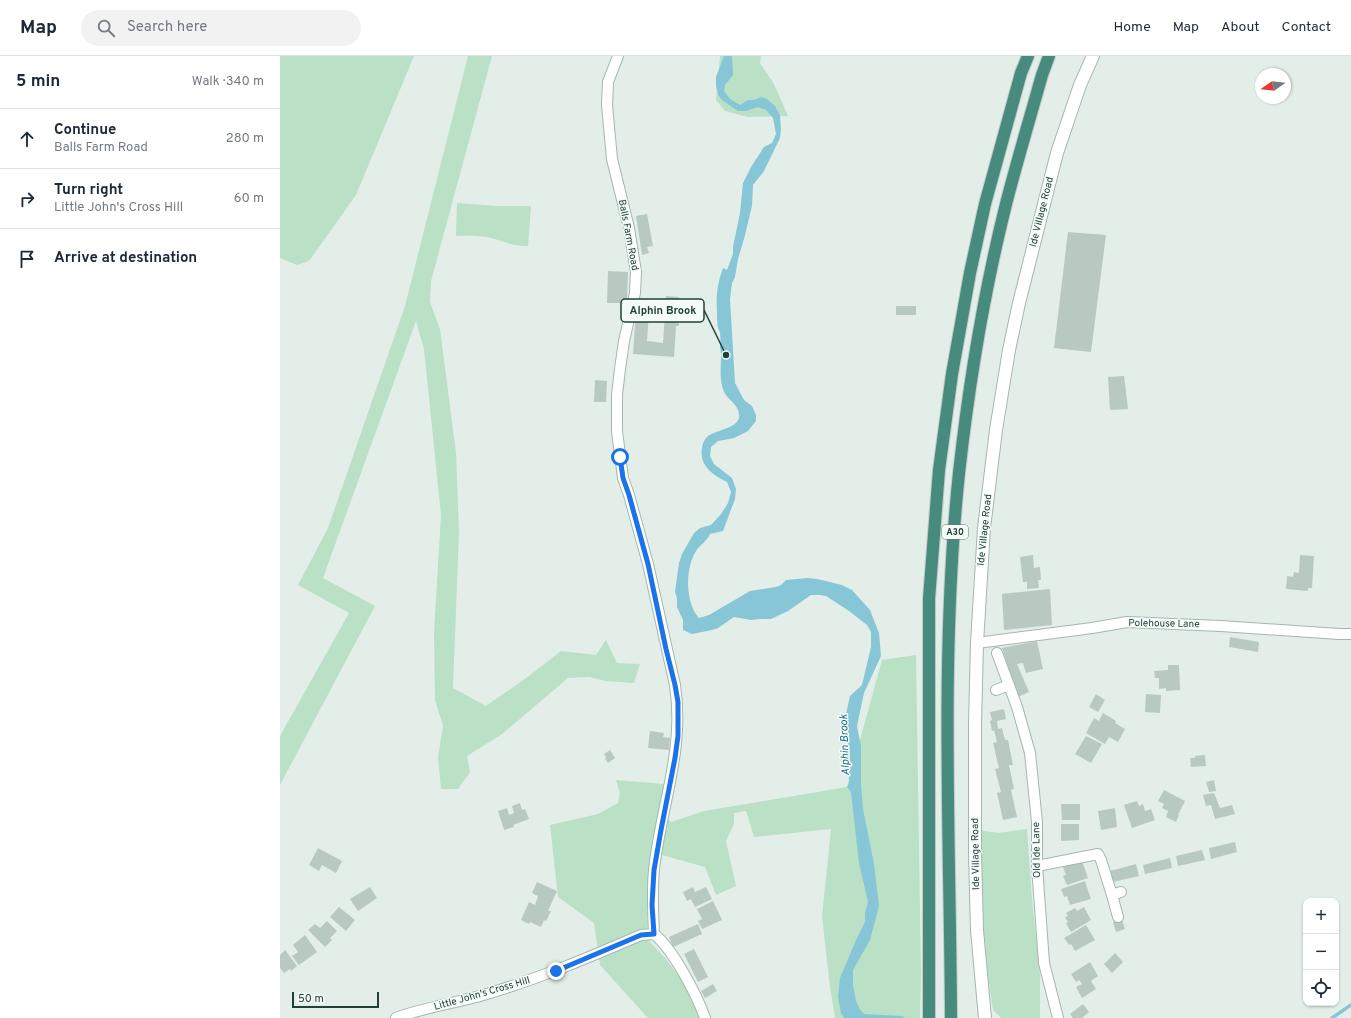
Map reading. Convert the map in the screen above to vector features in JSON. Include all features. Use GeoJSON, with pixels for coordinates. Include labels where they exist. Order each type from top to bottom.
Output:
{"type":"FeatureCollection","features":[{"type":"Feature","properties":{"kind":"highway","name":"A30"},"geometry":{"type":"LineString","coordinates":[[929,1018],[930,599],[939,470],[952,374],[972,265],[989,190],[1017,88],[1028,56]]}},
{"type":"Feature","properties":{"kind":"highway","name":"A30"},"geometry":{"type":"LineString","coordinates":[[951,1018],[948,730],[950,600],[959,473],[972,376],[990,277],[1008,197],[1042,75],[1049,56]]}},
{"type":"Feature","properties":{"kind":"street","name":"Balls Farm Road"},"geometry":{"type":"LineString","coordinates":[[618,56],[608,82],[607,105],[612,159],[628,228],[636,272],[635,293],[624,341],[617,395],[617,431],[623,478],[648,564],[678,702],[678,736],[675,758],[654,870],[652,905],[654,934]]}},
{"type":"Feature","properties":{"kind":"street","name":"Ide Village Road"},"geometry":{"type":"LineString","coordinates":[[985,1018],[977,930],[975,854],[975,724],[977,643],[984,528],[996,430],[1009,350],[1019,303],[1057,152],[1080,85],[1093,56]]}},
{"type":"Feature","properties":{"kind":"street","name":"Polehouse Lane"},"geometry":{"type":"LineString","coordinates":[[977,643],[1127,622],[1214,625],[1351,634]]}},
{"type":"Feature","properties":{"kind":"street","name":"Old Ide Lane"},"geometry":{"type":"LineString","coordinates":[[997,653],[1009,685],[1030,753],[1037,822],[1037,866],[1044,963],[1058,1018]]}},
{"type":"Feature","properties":{"kind":"street"},"geometry":{"type":"LineString","coordinates":[[996,690],[1009,685]]}},
{"type":"Feature","properties":{"kind":"street"},"geometry":{"type":"LineString","coordinates":[[1037,866],[1098,854],[1116,893],[1118,917]]}},
{"type":"Feature","properties":{"kind":"street","name":"Little John's Cross Hill"},"geometry":{"type":"LineString","coordinates":[[396,1018],[485,995],[522,983],[556,971],[641,935],[654,934]]}},
{"type":"Feature","properties":{"kind":"street"},"geometry":{"type":"LineString","coordinates":[[654,934],[671,952],[700,1004],[705,1018]]}},
{"type":"Feature","properties":{"kind":"green space"},"geometry":{"type":"Polygon","coordinates":[[[280,56],[414,56],[356,195],[309,261],[297,265],[280,258],[280,56]]]}},
{"type":"Feature","properties":{"kind":"green space"},"geometry":{"type":"Polygon","coordinates":[[[468,56],[492,56],[431,281],[430,302],[440,329],[456,453],[459,532],[453,688],[486,706],[529,676],[561,651],[596,655],[606,640],[617,663],[640,664],[634,683],[605,681],[589,677],[568,678],[502,734],[467,756],[470,772],[458,789],[441,789],[438,757],[443,726],[435,700],[434,633],[441,515],[424,349],[416,321],[323,578],[375,606],[280,785],[280,736],[349,613],[298,585],[328,528],[405,306],[468,56]]]}},
{"type":"Feature","properties":{"kind":"green space"},"geometry":{"type":"Polygon","coordinates":[[[720,56],[761,56],[760,63],[774,84],[788,116],[748,117],[725,111],[716,100],[720,56]]]}},
{"type":"Feature","properties":{"kind":"green space"},"geometry":{"type":"Polygon","coordinates":[[[457,203],[497,206],[531,206],[528,246],[513,245],[482,236],[456,236],[457,203]]]}},
{"type":"Feature","properties":{"kind":"green space"},"geometry":{"type":"Polygon","coordinates":[[[916,655],[921,974],[920,1018],[835,1018],[822,916],[831,829],[754,837],[746,811],[734,813],[734,824],[726,841],[736,886],[716,895],[705,867],[662,855],[652,855],[647,906],[648,940],[666,959],[682,981],[699,1017],[705,1018],[648,1018],[600,965],[594,923],[558,897],[550,825],[598,814],[618,803],[620,794],[616,780],[664,784],[659,813],[671,822],[704,811],[847,787],[882,660],[916,655]]]}},
{"type":"Feature","properties":{"kind":"green space"},"geometry":{"type":"Polygon","coordinates":[[[1027,829],[1032,900],[1040,974],[1040,1018],[1001,1018],[993,1010],[982,931],[979,830],[998,833],[1027,829]]]}},
{"type":"Feature","properties":{"kind":"water"},"geometry":{"type":"Polygon","coordinates":[[[724,56],[732,56],[733,75],[725,85],[724,91],[730,99],[740,105],[748,100],[754,100],[761,97],[767,99],[775,106],[780,115],[781,130],[780,138],[764,171],[753,185],[752,206],[738,259],[735,277],[732,283],[730,299],[735,383],[744,400],[752,406],[756,415],[756,421],[748,431],[734,438],[718,441],[711,447],[710,456],[714,464],[732,478],[736,489],[735,499],[723,531],[710,534],[692,558],[688,576],[689,595],[694,612],[699,618],[709,615],[750,591],[776,587],[781,585],[786,580],[808,578],[842,585],[852,590],[870,610],[879,633],[881,656],[864,693],[857,726],[861,746],[861,785],[863,809],[874,864],[879,906],[870,940],[853,970],[853,986],[856,1001],[864,1014],[902,1016],[905,1018],[844,1018],[841,1013],[838,997],[840,978],[865,922],[865,913],[868,902],[859,863],[851,792],[847,787],[849,783],[849,737],[845,719],[850,696],[862,685],[871,647],[871,632],[867,625],[849,611],[826,596],[819,595],[811,595],[788,611],[771,619],[751,620],[734,617],[718,628],[692,634],[683,630],[683,620],[677,607],[675,592],[679,563],[682,554],[694,533],[700,528],[711,525],[721,514],[728,503],[731,492],[727,482],[708,469],[703,460],[702,454],[702,447],[707,437],[732,426],[739,419],[737,407],[724,392],[721,383],[720,332],[717,321],[717,290],[723,268],[727,270],[733,254],[740,213],[743,183],[764,147],[772,143],[776,134],[773,118],[766,110],[758,107],[746,111],[738,111],[722,100],[718,95],[716,77],[724,56]]]}},
{"type":"Feature","properties":{"kind":"building"},"geometry":{"type":"Polygon","coordinates":[[[647,214],[653,246],[647,247],[649,253],[642,255],[636,216],[647,214]]]}},
{"type":"Feature","properties":{"kind":"building"},"geometry":{"type":"Polygon","coordinates":[[[1068,232],[1106,235],[1091,352],[1054,348],[1068,232]]]}},
{"type":"Feature","properties":{"kind":"building"},"geometry":{"type":"Polygon","coordinates":[[[608,271],[628,272],[627,303],[607,303],[608,271]]]}},
{"type":"Feature","properties":{"kind":"building"},"geometry":{"type":"Polygon","coordinates":[[[666,296],[679,297],[677,319],[679,319],[679,326],[676,326],[674,357],[633,354],[636,311],[649,312],[647,341],[663,343],[666,296]]]}},
{"type":"Feature","properties":{"kind":"building"},"geometry":{"type":"Polygon","coordinates":[[[896,306],[916,306],[916,315],[896,315],[896,306]]]}},
{"type":"Feature","properties":{"kind":"building"},"geometry":{"type":"Polygon","coordinates":[[[1124,376],[1128,409],[1110,410],[1108,377],[1124,376]]]}},
{"type":"Feature","properties":{"kind":"building"},"geometry":{"type":"Polygon","coordinates":[[[595,380],[607,381],[606,402],[594,402],[595,380]]]}},
{"type":"Feature","properties":{"kind":"building"},"geometry":{"type":"Polygon","coordinates":[[[1033,555],[1034,568],[1040,567],[1041,580],[1038,580],[1039,588],[1027,589],[1027,582],[1023,582],[1020,557],[1033,555]]]}},
{"type":"Feature","properties":{"kind":"building"},"geometry":{"type":"Polygon","coordinates":[[[1300,555],[1314,556],[1312,588],[1308,588],[1308,591],[1286,589],[1287,576],[1293,577],[1294,572],[1299,573],[1300,555]]]}},
{"type":"Feature","properties":{"kind":"building"},"geometry":{"type":"Polygon","coordinates":[[[1050,589],[1052,625],[1004,630],[1002,594],[1050,589]]]}},
{"type":"Feature","properties":{"kind":"building"},"geometry":{"type":"Polygon","coordinates":[[[1230,637],[1259,642],[1258,652],[1229,647],[1230,637]]]}},
{"type":"Feature","properties":{"kind":"building"},"geometry":{"type":"Polygon","coordinates":[[[1037,641],[1043,669],[1026,673],[1023,663],[1017,664],[1029,692],[1018,697],[1002,648],[1037,641]]]}},
{"type":"Feature","properties":{"kind":"building"},"geometry":{"type":"Polygon","coordinates":[[[1168,665],[1179,665],[1180,690],[1166,691],[1166,688],[1159,689],[1159,678],[1155,678],[1154,671],[1168,670],[1168,665]]]}},
{"type":"Feature","properties":{"kind":"building"},"geometry":{"type":"Polygon","coordinates":[[[1096,694],[1105,700],[1098,712],[1089,707],[1096,694]]]}},
{"type":"Feature","properties":{"kind":"building"},"geometry":{"type":"Polygon","coordinates":[[[1146,694],[1161,695],[1160,713],[1145,712],[1146,694]]]}},
{"type":"Feature","properties":{"kind":"building"},"geometry":{"type":"Polygon","coordinates":[[[1004,709],[1006,719],[997,721],[998,729],[1002,728],[1005,740],[1008,740],[1013,765],[1009,765],[1014,789],[1011,790],[1017,817],[1003,820],[997,793],[1001,792],[995,769],[999,768],[993,743],[997,742],[994,730],[992,731],[990,712],[1004,709]]]}},
{"type":"Feature","properties":{"kind":"building"},"geometry":{"type":"Polygon","coordinates":[[[1103,713],[1125,729],[1118,742],[1109,737],[1105,744],[1086,733],[1094,718],[1099,721],[1103,713]]]}},
{"type":"Feature","properties":{"kind":"building"},"geometry":{"type":"Polygon","coordinates":[[[650,731],[664,733],[663,737],[670,738],[669,750],[648,748],[650,731]]]}},
{"type":"Feature","properties":{"kind":"building"},"geometry":{"type":"Polygon","coordinates":[[[1086,736],[1102,744],[1091,763],[1075,754],[1086,736]]]}},
{"type":"Feature","properties":{"kind":"building"},"geometry":{"type":"Polygon","coordinates":[[[610,750],[615,758],[608,763],[604,754],[610,750]]]}},
{"type":"Feature","properties":{"kind":"building"},"geometry":{"type":"Polygon","coordinates":[[[1205,755],[1206,766],[1191,767],[1190,758],[1205,755]]]}},
{"type":"Feature","properties":{"kind":"building"},"geometry":{"type":"Polygon","coordinates":[[[1214,780],[1216,791],[1209,792],[1206,782],[1214,780]]]}},
{"type":"Feature","properties":{"kind":"building"},"geometry":{"type":"Polygon","coordinates":[[[1164,790],[1185,801],[1176,822],[1166,817],[1168,811],[1162,808],[1164,804],[1158,801],[1164,790]]]}},
{"type":"Feature","properties":{"kind":"building"},"geometry":{"type":"Polygon","coordinates":[[[1214,793],[1220,808],[1232,805],[1235,814],[1215,819],[1211,805],[1206,806],[1203,795],[1214,793]]]}},
{"type":"Feature","properties":{"kind":"building"},"geometry":{"type":"Polygon","coordinates":[[[1137,801],[1139,806],[1143,804],[1145,811],[1151,809],[1155,820],[1132,828],[1124,805],[1137,801]]]}},
{"type":"Feature","properties":{"kind":"building"},"geometry":{"type":"Polygon","coordinates":[[[520,803],[522,810],[525,809],[529,819],[513,825],[514,827],[504,830],[498,811],[507,808],[509,815],[514,813],[512,806],[520,803]]]}},
{"type":"Feature","properties":{"kind":"building"},"geometry":{"type":"Polygon","coordinates":[[[1061,804],[1080,804],[1080,820],[1062,820],[1061,804]]]}},
{"type":"Feature","properties":{"kind":"building"},"geometry":{"type":"Polygon","coordinates":[[[1115,808],[1117,827],[1101,830],[1098,811],[1115,808]]]}},
{"type":"Feature","properties":{"kind":"building"},"geometry":{"type":"Polygon","coordinates":[[[1061,824],[1079,824],[1079,840],[1061,841],[1061,824]]]}},
{"type":"Feature","properties":{"kind":"building"},"geometry":{"type":"Polygon","coordinates":[[[1235,842],[1237,852],[1211,859],[1209,848],[1235,842]]]}},
{"type":"Feature","properties":{"kind":"building"},"geometry":{"type":"Polygon","coordinates":[[[318,848],[342,861],[336,873],[322,865],[319,871],[309,865],[318,848]]]}},
{"type":"Feature","properties":{"kind":"building"},"geometry":{"type":"Polygon","coordinates":[[[1202,850],[1205,860],[1178,866],[1176,856],[1202,850]]]}},
{"type":"Feature","properties":{"kind":"building"},"geometry":{"type":"Polygon","coordinates":[[[1170,858],[1172,868],[1145,874],[1143,865],[1170,858]]]}},
{"type":"Feature","properties":{"kind":"building"},"geometry":{"type":"Polygon","coordinates":[[[1082,861],[1088,878],[1067,885],[1063,876],[1066,875],[1063,867],[1082,861]]]}},
{"type":"Feature","properties":{"kind":"building"},"geometry":{"type":"Polygon","coordinates":[[[1136,864],[1139,876],[1113,882],[1110,871],[1136,864]]]}},
{"type":"Feature","properties":{"kind":"building"},"geometry":{"type":"Polygon","coordinates":[[[1085,881],[1091,899],[1070,905],[1067,896],[1064,897],[1061,889],[1085,881]]]}},
{"type":"Feature","properties":{"kind":"building"},"geometry":{"type":"Polygon","coordinates":[[[537,882],[557,891],[548,911],[551,911],[541,927],[521,920],[529,902],[535,905],[538,896],[532,893],[537,882]]]}},
{"type":"Feature","properties":{"kind":"building"},"geometry":{"type":"Polygon","coordinates":[[[370,887],[377,898],[358,911],[350,899],[370,887]]]}},
{"type":"Feature","properties":{"kind":"building"},"geometry":{"type":"Polygon","coordinates":[[[693,887],[695,892],[706,887],[712,899],[695,907],[691,899],[687,901],[683,892],[693,887]]]}},
{"type":"Feature","properties":{"kind":"building"},"geometry":{"type":"Polygon","coordinates":[[[713,901],[722,920],[702,929],[698,921],[702,919],[697,909],[713,901]]]}},
{"type":"Feature","properties":{"kind":"building"},"geometry":{"type":"Polygon","coordinates":[[[339,907],[355,920],[346,931],[330,917],[339,907]]]}},
{"type":"Feature","properties":{"kind":"building"},"geometry":{"type":"Polygon","coordinates":[[[1084,907],[1091,920],[1071,932],[1066,923],[1068,922],[1065,917],[1068,916],[1066,913],[1075,908],[1077,911],[1084,907]]]}},
{"type":"Feature","properties":{"kind":"building"},"geometry":{"type":"Polygon","coordinates":[[[1122,920],[1125,929],[1116,932],[1113,922],[1122,920]]]}},
{"type":"Feature","properties":{"kind":"building"},"geometry":{"type":"Polygon","coordinates":[[[327,921],[337,931],[330,938],[332,940],[325,947],[308,930],[315,924],[320,928],[327,921]]]}},
{"type":"Feature","properties":{"kind":"building"},"geometry":{"type":"Polygon","coordinates":[[[698,924],[702,934],[673,947],[669,937],[698,924]]]}},
{"type":"Feature","properties":{"kind":"building"},"geometry":{"type":"Polygon","coordinates":[[[1086,925],[1095,940],[1075,951],[1071,944],[1069,945],[1064,938],[1086,925]]]}},
{"type":"Feature","properties":{"kind":"building"},"geometry":{"type":"Polygon","coordinates":[[[305,935],[317,952],[299,965],[292,956],[298,952],[293,945],[305,935]]]}},
{"type":"Feature","properties":{"kind":"building"},"geometry":{"type":"Polygon","coordinates":[[[694,949],[708,977],[698,982],[684,954],[694,949]]]}},
{"type":"Feature","properties":{"kind":"building"},"geometry":{"type":"Polygon","coordinates":[[[285,950],[297,966],[291,971],[290,969],[284,973],[280,968],[280,955],[285,950]]]}},
{"type":"Feature","properties":{"kind":"building"},"geometry":{"type":"Polygon","coordinates":[[[1115,953],[1123,962],[1112,973],[1104,964],[1115,953]]]}},
{"type":"Feature","properties":{"kind":"building"},"geometry":{"type":"Polygon","coordinates":[[[1090,962],[1098,976],[1091,981],[1096,989],[1082,998],[1076,987],[1082,984],[1079,980],[1076,982],[1071,974],[1090,962]]]}},
{"type":"Feature","properties":{"kind":"building"},"geometry":{"type":"Polygon","coordinates":[[[713,984],[717,991],[705,998],[701,991],[713,984]]]}},
{"type":"Feature","properties":{"kind":"building"},"geometry":{"type":"Polygon","coordinates":[[[1083,1004],[1089,1012],[1082,1018],[1073,1018],[1070,1014],[1083,1004]]]}},
{"type":"Feature","properties":{"kind":"waterway"},"geometry":{"type":"LineString","coordinates":[[1332,1018],[1351,1005]]}},
{"type":"Feature","properties":{"kind":"place","name":"Alphin Brook"},"geometry":{"type":"Point","coordinates":[726,355]}},
{"type":"Feature","properties":{"kind":"route"},"geometry":{"type":"LineString","coordinates":[[556,971],[641,935],[654,934],[652,905],[654,870],[675,758],[678,736],[678,702],[648,564],[623,478],[620,457]]}}]}
